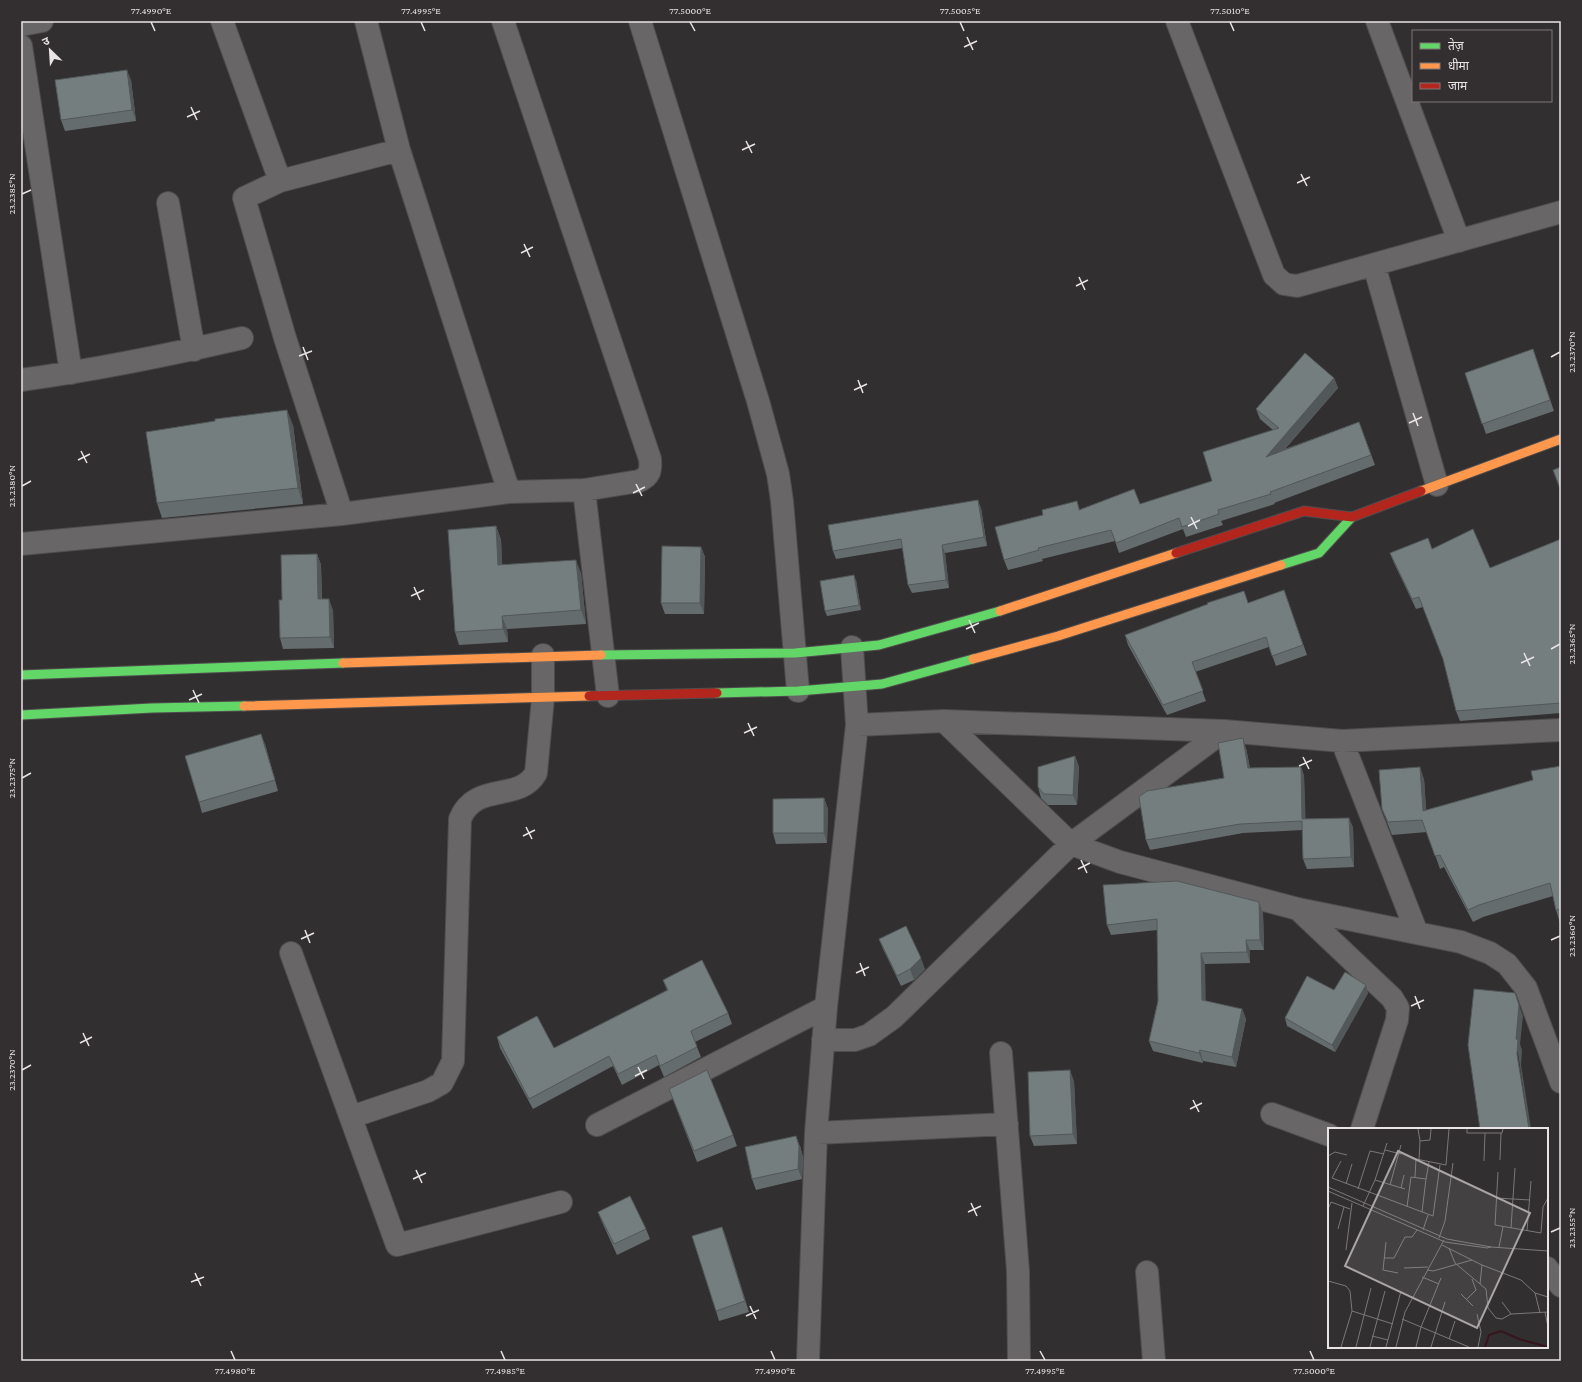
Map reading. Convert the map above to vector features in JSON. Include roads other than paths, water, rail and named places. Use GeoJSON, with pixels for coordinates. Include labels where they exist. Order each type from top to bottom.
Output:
{"type":"FeatureCollection","features":[{"type":"Feature","properties":{"kind":"street"},"geometry":{"type":"LineString","coordinates":[[21,25],[42,21]]}},
{"type":"Feature","properties":{"kind":"street"},"geometry":{"type":"LineString","coordinates":[[222,21],[280,181]]}},
{"type":"Feature","properties":{"kind":"street"},"geometry":{"type":"LineString","coordinates":[[366,21],[399,150],[509,492]]}},
{"type":"Feature","properties":{"kind":"street"},"geometry":{"type":"LineString","coordinates":[[21,544],[342,514],[509,492],[584,490],[639,481],[646,478],[651,470],[650,459],[503,21]]}},
{"type":"Feature","properties":{"kind":"street"},"geometry":{"type":"LineString","coordinates":[[640,21],[758,401],[778,474],[782,501],[798,691]]}},
{"type":"Feature","properties":{"kind":"street"},"geometry":{"type":"LineString","coordinates":[[1177,21],[1274,276],[1284,284],[1297,286],[1561,212]]}},
{"type":"Feature","properties":{"kind":"street"},"geometry":{"type":"LineString","coordinates":[[1377,21],[1459,241]]}},
{"type":"Feature","properties":{"kind":"street"},"geometry":{"type":"LineString","coordinates":[[21,46],[71,373]]}},
{"type":"Feature","properties":{"kind":"street"},"geometry":{"type":"LineString","coordinates":[[342,514],[286,338],[244,198],[280,181],[399,150]]}},
{"type":"Feature","properties":{"kind":"street"},"geometry":{"type":"LineString","coordinates":[[168,203],[194,350]]}},
{"type":"Feature","properties":{"kind":"street"},"geometry":{"type":"LineString","coordinates":[[1374,265],[1437,485]]}},
{"type":"Feature","properties":{"kind":"street"},"geometry":{"type":"LineString","coordinates":[[21,380],[71,373],[194,350],[242,338]]}},
{"type":"Feature","properties":{"kind":"street"},"geometry":{"type":"LineString","coordinates":[[21,715],[152,708],[798,691],[855,685],[882,684],[1058,636],[1319,553],[1352,517],[1561,439]]}},
{"type":"Feature","properties":{"kind":"street"},"geometry":{"type":"LineString","coordinates":[[584,490],[608,696]]}},
{"type":"Feature","properties":{"kind":"street"},"geometry":{"type":"LineString","coordinates":[[21,675],[543,655],[795,653],[879,645],[1022,605],[1304,511],[1352,517]]}},
{"type":"Feature","properties":{"kind":"street"},"geometry":{"type":"LineString","coordinates":[[808,1361],[816,1133],[823,1040],[857,725],[852,648]]}},
{"type":"Feature","properties":{"kind":"street"},"geometry":{"type":"LineString","coordinates":[[351,1117],[428,1091],[442,1083],[448,1074],[453,1061],[460,819],[464,809],[474,799],[524,786],[532,780],[536,773],[543,698],[543,655]]}},
{"type":"Feature","properties":{"kind":"street"},"geometry":{"type":"LineString","coordinates":[[857,725],[944,721],[1224,731],[1342,741],[1561,730]]}},
{"type":"Feature","properties":{"kind":"street"},"geometry":{"type":"LineString","coordinates":[[944,721],[1071,844],[1120,862],[1298,909],[1461,942],[1490,953],[1508,964],[1526,988],[1561,1082]]}},
{"type":"Feature","properties":{"kind":"street"},"geometry":{"type":"LineString","coordinates":[[823,1040],[855,1040],[869,1035],[894,1017],[1071,844],[1224,731]]}},
{"type":"Feature","properties":{"kind":"street"},"geometry":{"type":"LineString","coordinates":[[1342,741],[1417,933]]}},
{"type":"Feature","properties":{"kind":"street"},"geometry":{"type":"LineString","coordinates":[[1298,909],[1383,988],[1398,1008],[1397,1020],[1362,1128]]}},
{"type":"Feature","properties":{"kind":"street"},"geometry":{"type":"LineString","coordinates":[[291,953],[397,1245],[561,1202]]}},
{"type":"Feature","properties":{"kind":"street"},"geometry":{"type":"LineString","coordinates":[[597,1125],[826,1007]]}},
{"type":"Feature","properties":{"kind":"street"},"geometry":{"type":"LineString","coordinates":[[1001,1053],[1018,1271],[1020,1361]]}},
{"type":"Feature","properties":{"kind":"street"},"geometry":{"type":"LineString","coordinates":[[1272,1114],[1328,1136]]}},
{"type":"Feature","properties":{"kind":"street"},"geometry":{"type":"LineString","coordinates":[[816,1133],[1007,1124]]}},
{"type":"Feature","properties":{"kind":"street"},"geometry":{"type":"LineString","coordinates":[[1548,1269],[1561,1286]]}},
{"type":"Feature","properties":{"kind":"street"},"geometry":{"type":"LineString","coordinates":[[1147,1272],[1154,1361]]}}]}
